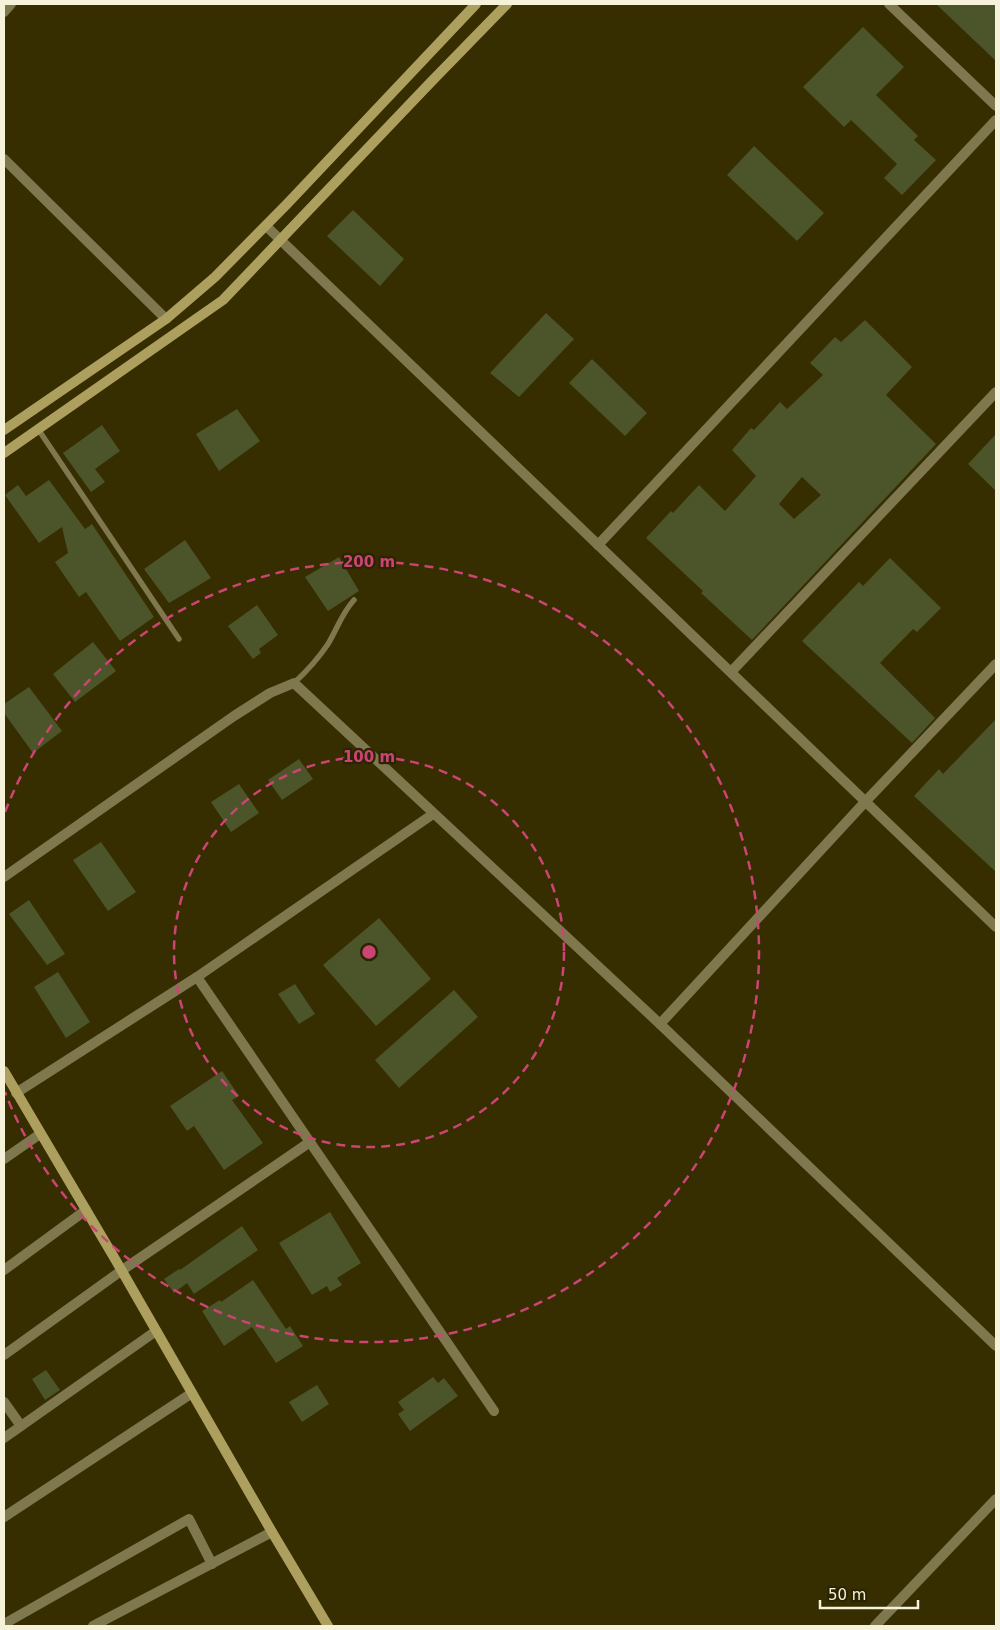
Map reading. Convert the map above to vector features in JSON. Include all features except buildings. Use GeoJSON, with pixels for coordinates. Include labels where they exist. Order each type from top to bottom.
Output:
{"type":"FeatureCollection","features":[{"type":"Feature","properties":{"kind":"street"},"geometry":{"type":"LineString","coordinates":[[4,12],[11,4]]}},
{"type":"Feature","properties":{"kind":"street"},"geometry":{"type":"LineString","coordinates":[[4,430],[166,319],[215,277],[266,226],[476,4]]}},
{"type":"Feature","properties":{"kind":"street"},"geometry":{"type":"LineString","coordinates":[[4,453],[223,300],[507,4]]}},
{"type":"Feature","properties":{"kind":"street"},"geometry":{"type":"LineString","coordinates":[[889,4],[996,106]]}},
{"type":"Feature","properties":{"kind":"street"},"geometry":{"type":"LineString","coordinates":[[598,545],[996,120]]}},
{"type":"Feature","properties":{"kind":"street"},"geometry":{"type":"LineString","coordinates":[[4,159],[166,319]]}},
{"type":"Feature","properties":{"kind":"street"},"geometry":{"type":"LineString","coordinates":[[266,226],[996,927]]}},
{"type":"Feature","properties":{"kind":"street"},"geometry":{"type":"LineString","coordinates":[[731,672],[996,392]]}},
{"type":"Feature","properties":{"kind":"street"},"geometry":{"type":"LineString","coordinates":[[660,1024],[996,664]]}},
{"type":"Feature","properties":{"kind":"street"},"geometry":{"type":"LineString","coordinates":[[4,877],[234,716],[270,693],[294,683],[660,1024],[996,1346]]}},
{"type":"Feature","properties":{"kind":"street"},"geometry":{"type":"LineString","coordinates":[[16,1093],[197,977],[433,814]]}},
{"type":"Feature","properties":{"kind":"street"},"geometry":{"type":"LineString","coordinates":[[197,977],[494,1411]]}},
{"type":"Feature","properties":{"kind":"street"},"geometry":{"type":"LineString","coordinates":[[4,1071],[328,1626]]}},
{"type":"Feature","properties":{"kind":"street"},"geometry":{"type":"LineString","coordinates":[[4,1159],[40,1134]]}},
{"type":"Feature","properties":{"kind":"street"},"geometry":{"type":"LineString","coordinates":[[4,1355],[122,1271],[310,1142]]}},
{"type":"Feature","properties":{"kind":"street"},"geometry":{"type":"LineString","coordinates":[[4,1270],[86,1210]]}},
{"type":"Feature","properties":{"kind":"street"},"geometry":{"type":"LineString","coordinates":[[4,1438],[156,1331]]}},
{"type":"Feature","properties":{"kind":"street"},"geometry":{"type":"LineString","coordinates":[[4,1517],[192,1393]]}},
{"type":"Feature","properties":{"kind":"street"},"geometry":{"type":"LineString","coordinates":[[4,1402],[21,1426]]}},
{"type":"Feature","properties":{"kind":"street"},"geometry":{"type":"LineString","coordinates":[[876,1626],[996,1499]]}},
{"type":"Feature","properties":{"kind":"street"},"geometry":{"type":"LineString","coordinates":[[4,1624],[189,1519],[212,1564]]}},
{"type":"Feature","properties":{"kind":"street"},"geometry":{"type":"LineString","coordinates":[[94,1626],[272,1532]]}},
{"type":"Feature","properties":{"kind":"lane"},"geometry":{"type":"LineString","coordinates":[[38,429],[179,639]]}},
{"type":"Feature","properties":{"kind":"lane"},"geometry":{"type":"LineString","coordinates":[[294,683],[315,662],[328,643],[343,614],[354,600]]}}]}
